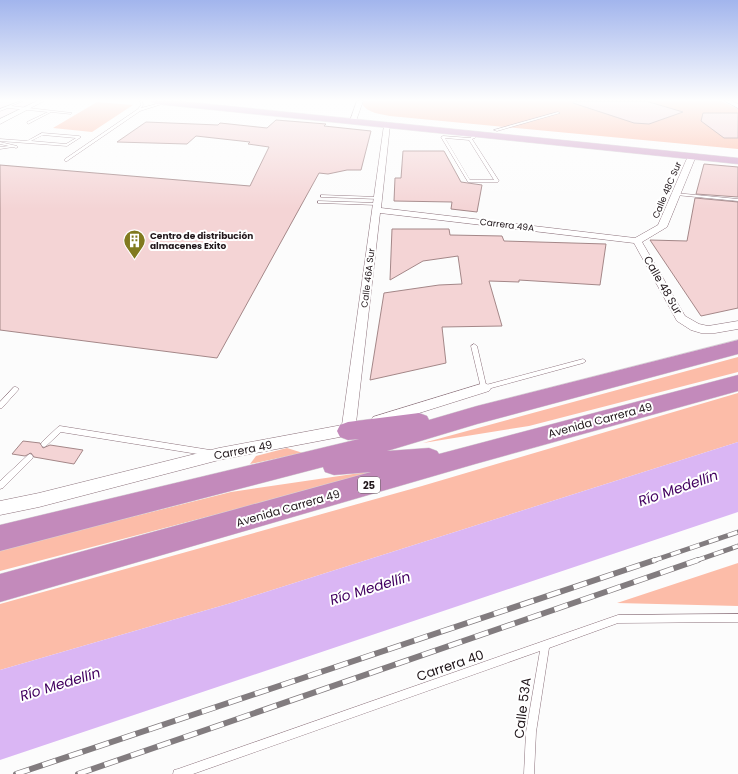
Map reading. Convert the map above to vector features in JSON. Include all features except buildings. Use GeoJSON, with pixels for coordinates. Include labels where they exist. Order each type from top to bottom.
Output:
{"type":"FeatureCollection","features":[{"type":"Feature","properties":{"kind":"highway"},"geometry":{"type":"LineString","coordinates":[[0,538],[278,470],[397,439],[477,415],[738,347]]}},
{"type":"Feature","properties":{"kind":"highway","name":"Avenida Carrera 49"},"geometry":{"type":"LineString","coordinates":[[0,588],[475,454],[738,383]]}},
{"type":"Feature","properties":{"kind":"highway"},"geometry":{"type":"LineString","coordinates":[[348,431],[477,415]]}},
{"type":"Feature","properties":{"kind":"highway"},"geometry":{"type":"LineString","coordinates":[[278,470],[475,454]]}},
{"type":"Feature","properties":{"kind":"main road"},"geometry":{"type":"LineString","coordinates":[[485,137],[738,161]]}},
{"type":"Feature","properties":{"kind":"main road"},"geometry":{"type":"LineString","coordinates":[[565,137],[738,155]]}},
{"type":"Feature","properties":{"kind":"street","name":"Calle 46A Sur"},"geometry":{"type":"LineString","coordinates":[[348,431],[385,137]]}},
{"type":"Feature","properties":{"kind":"street","name":"Calle 48C Sur"},"geometry":{"type":"LineString","coordinates":[[637,241],[662,227],[692,156]]}},
{"type":"Feature","properties":{"kind":"street","name":"Carrera 49A"},"geometry":{"type":"LineString","coordinates":[[377,204],[637,241]]}},
{"type":"Feature","properties":{"kind":"street","name":"Calle 48 Sur"},"geometry":{"type":"LineString","coordinates":[[637,241],[681,318],[692,326],[701,330],[711,331],[738,325]]}},
{"type":"Feature","properties":{"kind":"street","name":"Carrera 49"},"geometry":{"type":"LineString","coordinates":[[0,508],[39,500],[219,454],[348,431],[484,388]]}},
{"type":"Feature","properties":{"kind":"lane"},"geometry":{"type":"LineString","coordinates":[[28,142],[37,137]]}},
{"type":"Feature","properties":{"kind":"lane"},"geometry":{"type":"LineString","coordinates":[[0,140],[66,145],[79,137]]}},
{"type":"Feature","properties":{"kind":"lane"},"geometry":{"type":"LineString","coordinates":[[66,160],[99,137]]}},
{"type":"Feature","properties":{"kind":"lane"},"geometry":{"type":"LineString","coordinates":[[444,137],[470,181],[497,181],[474,137]]}},
{"type":"Feature","properties":{"kind":"lane"},"geometry":{"type":"LineString","coordinates":[[0,143],[16,147],[0,147]]}},
{"type":"Feature","properties":{"kind":"lane"},"geometry":{"type":"LineString","coordinates":[[676,194],[738,200]]}},
{"type":"Feature","properties":{"kind":"lane"},"geometry":{"type":"LineString","coordinates":[[322,196],[377,204]]}},
{"type":"Feature","properties":{"kind":"lane"},"geometry":{"type":"LineString","coordinates":[[319,202],[377,204]]}},
{"type":"Feature","properties":{"kind":"lane"},"geometry":{"type":"LineString","coordinates":[[474,346],[484,388],[583,361]]}},
{"type":"Feature","properties":{"kind":"lane"},"geometry":{"type":"LineString","coordinates":[[0,406],[16,389]]}},
{"type":"Feature","properties":{"kind":"lane"},"geometry":{"type":"LineString","coordinates":[[44,444],[60,429],[219,454]]}},
{"type":"Feature","properties":{"kind":"lane"},"geometry":{"type":"LineString","coordinates":[[0,486],[30,456]]}},
{"type":"Feature","properties":{"kind":"lane","name":"Carrera 40"},"geometry":{"type":"LineString","coordinates":[[178,774],[545,646],[618,619],[738,618]]}},
{"type":"Feature","properties":{"kind":"lane","name":"Calle 53A"},"geometry":{"type":"LineString","coordinates":[[529,774],[532,732],[545,646]]}},
{"type":"Feature","properties":{"kind":"shaded area"},"geometry":{"type":"Polygon","coordinates":[[[613,137],[738,137],[738,149],[613,137]]]}},
{"type":"Feature","properties":{"kind":"shaded area"},"geometry":{"type":"Polygon","coordinates":[[[738,357],[738,372],[529,426],[423,443],[738,357]]]}},
{"type":"Feature","properties":{"kind":"shaded area"},"geometry":{"type":"Polygon","coordinates":[[[738,393],[738,442],[231,603],[0,670],[0,604],[422,486],[738,393]]]}},
{"type":"Feature","properties":{"kind":"shaded area"},"geometry":{"type":"Polygon","coordinates":[[[287,448],[303,453],[250,464],[256,456],[287,448]]]}},
{"type":"Feature","properties":{"kind":"shaded area"},"geometry":{"type":"Polygon","coordinates":[[[394,468],[0,571],[0,550],[231,492],[394,468]]]}},
{"type":"Feature","properties":{"kind":"shaded area"},"geometry":{"type":"Polygon","coordinates":[[[738,563],[738,606],[617,603],[738,563]]]}},
{"type":"Feature","properties":{"kind":"water","name":"Río Medellín"},"geometry":{"type":"Polygon","coordinates":[[[738,442],[738,512],[0,760],[0,670],[231,603],[738,442]]]}},
{"type":"Feature","properties":{"kind":"railway"},"geometry":{"type":"LineString","coordinates":[[652,561],[738,532]]}},
{"type":"Feature","properties":{"kind":"railway"},"geometry":{"type":"LineString","coordinates":[[695,561],[738,546]]}},
{"type":"Feature","properties":{"kind":"railway"},"geometry":{"type":"LineString","coordinates":[[16,774],[655,560]]}},
{"type":"Feature","properties":{"kind":"railway"},"geometry":{"type":"LineString","coordinates":[[78,774],[698,560]]}},
{"type":"Feature","properties":{"kind":"place","name":"Centro de distribución almacenes Exito"},"geometry":{"type":"Point","coordinates":[135,260]}}]}
